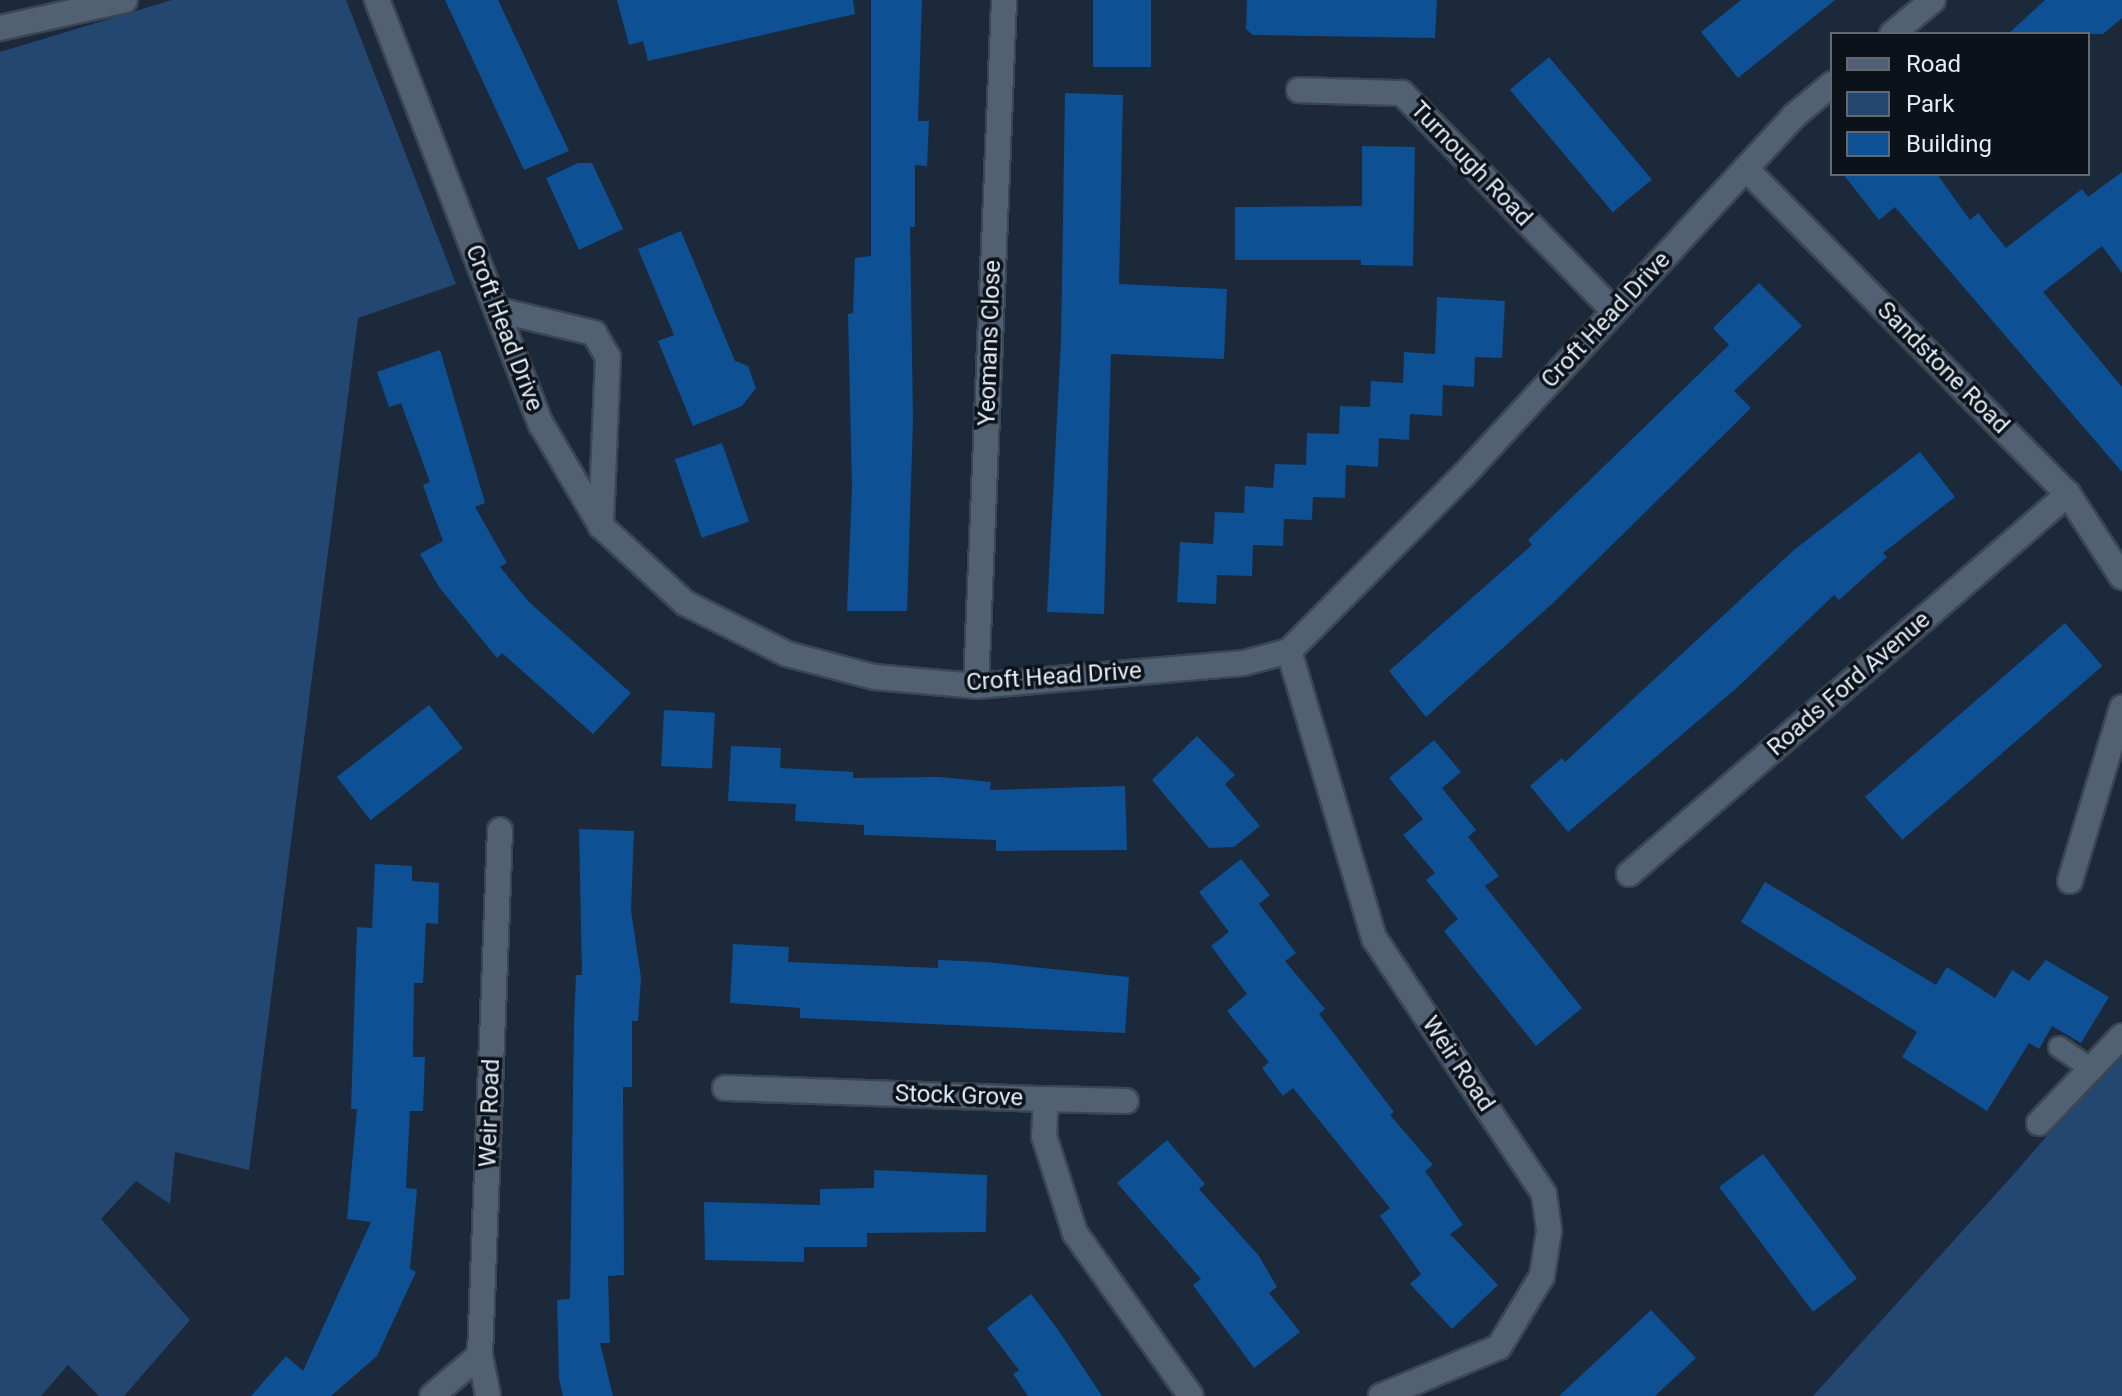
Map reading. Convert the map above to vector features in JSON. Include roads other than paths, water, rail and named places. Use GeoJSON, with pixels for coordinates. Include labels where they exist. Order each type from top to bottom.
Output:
{"type":"FeatureCollection","features":[{"type":"Feature","properties":{"kind":"street"},"geometry":{"type":"LineString","coordinates":[[0,28],[26,10],[125,0]]}},
{"type":"Feature","properties":{"kind":"street","name":"Croft Head Drive"},"geometry":{"type":"LineString","coordinates":[[377,0],[541,424],[601,526],[685,603],[787,654],[874,677],[976,686],[1244,663],[1289,651],[1464,475],[1612,309],[1749,172],[1794,116],[1830,86]]}},
{"type":"Feature","properties":{"kind":"street","name":"Yeomans Close"},"geometry":{"type":"LineString","coordinates":[[976,686],[1004,0]]}},
{"type":"Feature","properties":{"kind":"street"},"geometry":{"type":"LineString","coordinates":[[1894,32],[1933,0]]}},
{"type":"Feature","properties":{"kind":"street","name":"Turnough Road"},"geometry":{"type":"LineString","coordinates":[[1299,90],[1402,93],[1612,309]]}},
{"type":"Feature","properties":{"kind":"street","name":"Sandstone Road"},"geometry":{"type":"LineString","coordinates":[[1749,172],[2068,494],[2122,577]]}},
{"type":"Feature","properties":{"kind":"street"},"geometry":{"type":"LineString","coordinates":[[498,310],[594,333],[608,357],[601,526]]}},
{"type":"Feature","properties":{"kind":"street","name":"Roads Ford Avenue"},"geometry":{"type":"LineString","coordinates":[[1629,874],[2068,494]]}},
{"type":"Feature","properties":{"kind":"street","name":"Weir Road"},"geometry":{"type":"LineString","coordinates":[[1289,651],[1374,938],[1544,1194],[1549,1231],[1542,1276],[1499,1347],[1381,1396]]}},
{"type":"Feature","properties":{"kind":"street"},"geometry":{"type":"LineString","coordinates":[[2070,881],[2122,708]]}},
{"type":"Feature","properties":{"kind":"street","name":"Weir Road"},"geometry":{"type":"LineString","coordinates":[[488,1396],[480,1355],[500,830]]}},
{"type":"Feature","properties":{"kind":"street"},"geometry":{"type":"LineString","coordinates":[[2039,1123],[2093,1070],[2122,1036]]}},
{"type":"Feature","properties":{"kind":"street","name":"Stock Grove"},"geometry":{"type":"LineString","coordinates":[[725,1088],[1046,1099],[1044,1136],[1075,1233],[1191,1396]]}},
{"type":"Feature","properties":{"kind":"street"},"geometry":{"type":"LineString","coordinates":[[1046,1099],[1126,1101]]}},
{"type":"Feature","properties":{"kind":"street"},"geometry":{"type":"LineString","coordinates":[[432,1396],[480,1355]]}},
{"type":"Feature","properties":{"kind":"lane"},"geometry":{"type":"LineString","coordinates":[[2059,1047],[2093,1070]]}}]}
